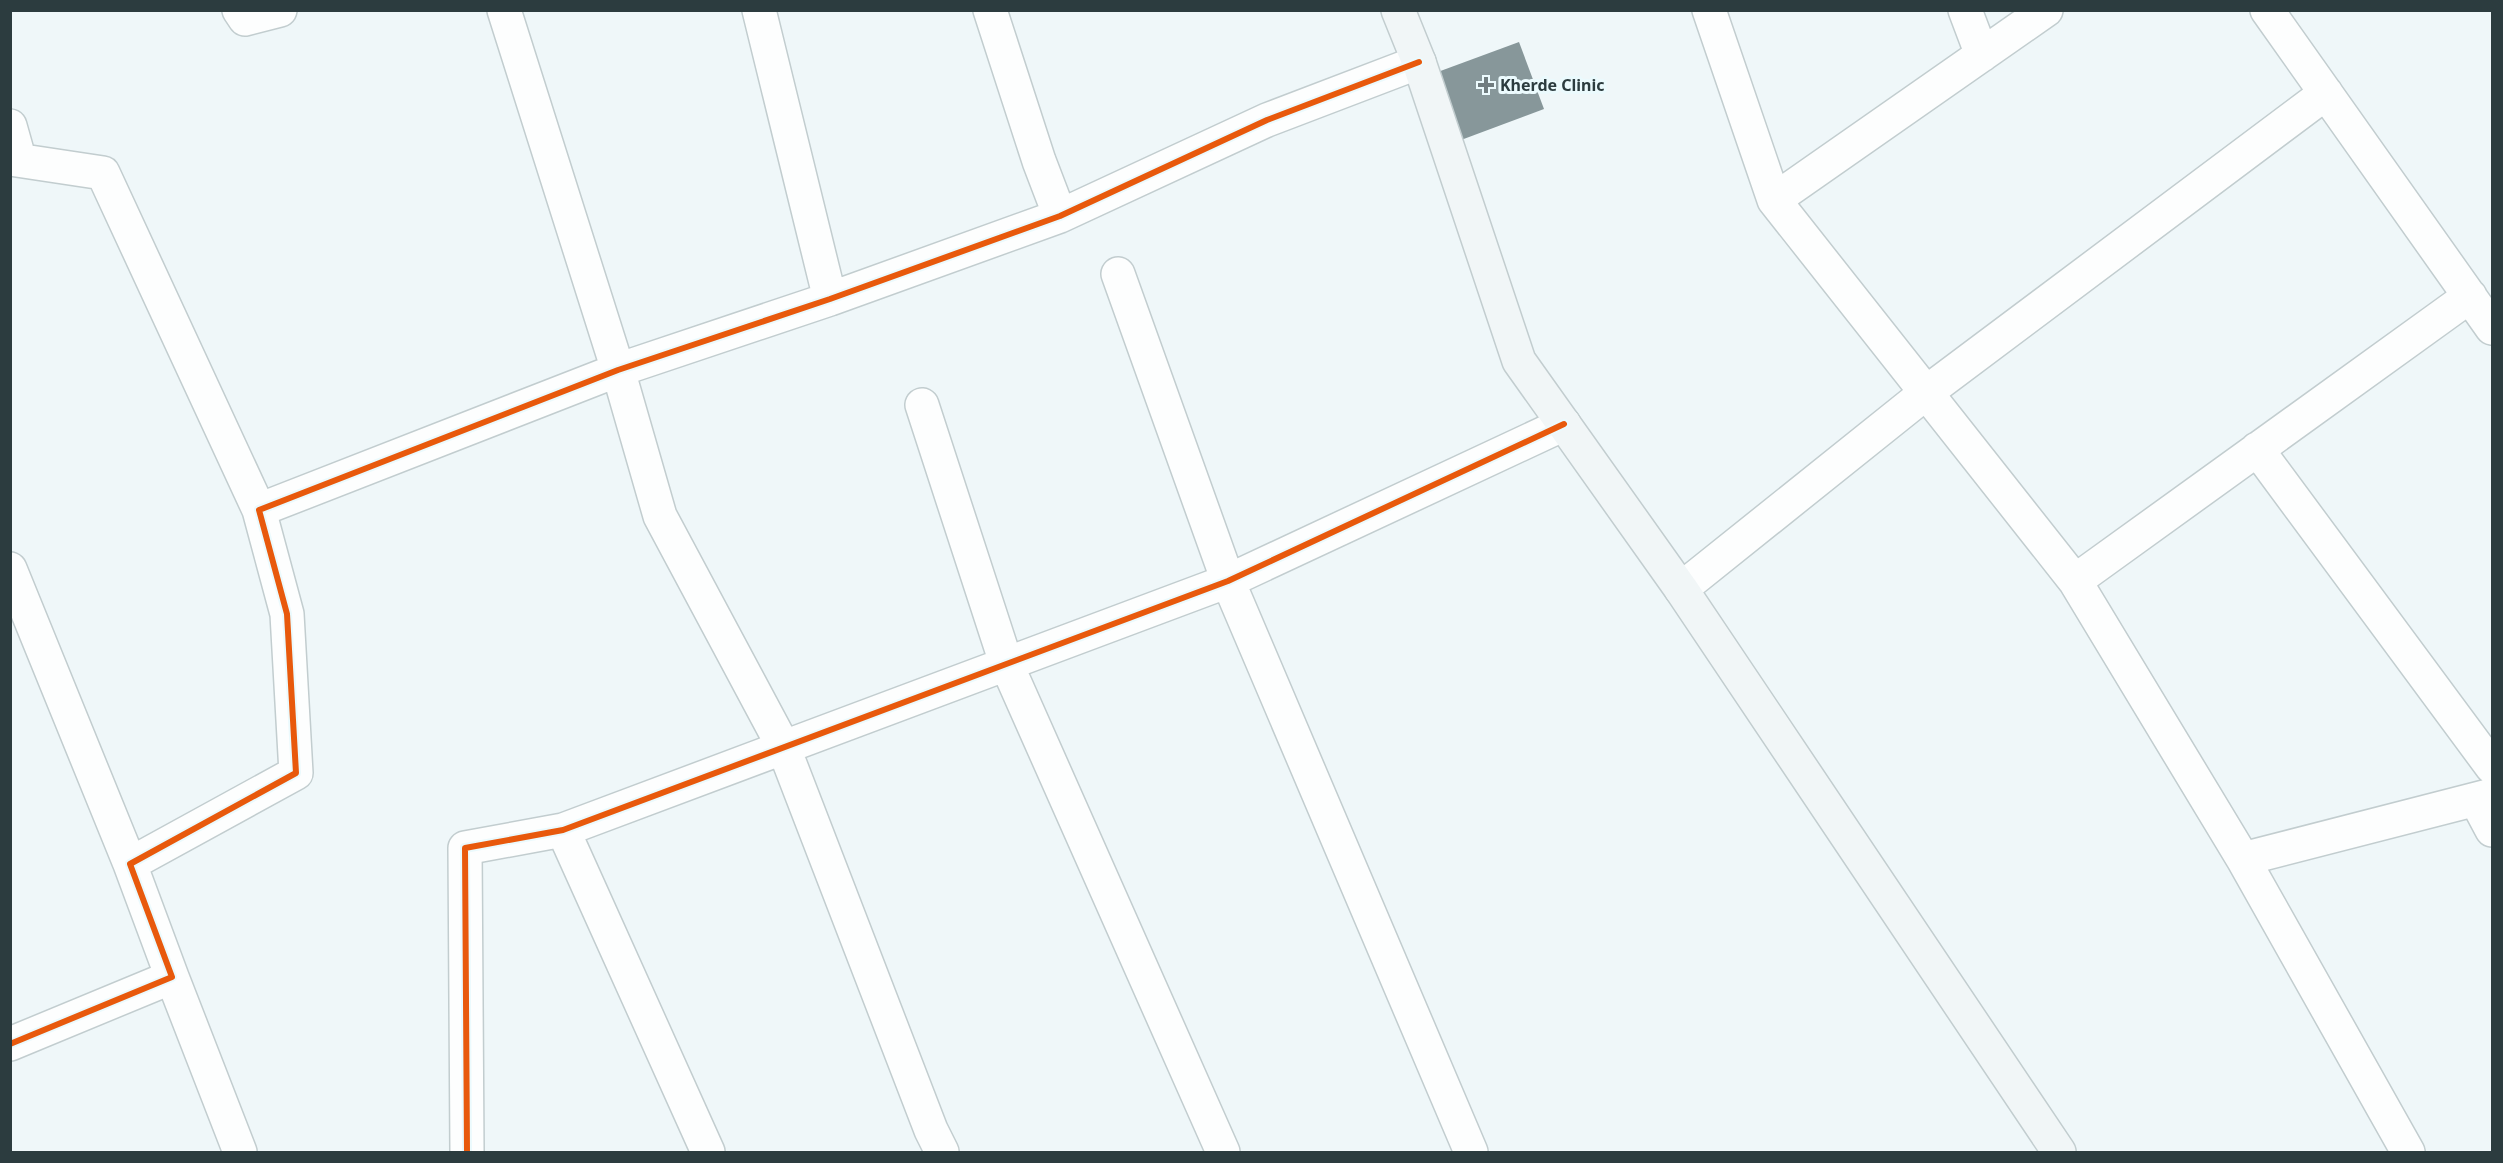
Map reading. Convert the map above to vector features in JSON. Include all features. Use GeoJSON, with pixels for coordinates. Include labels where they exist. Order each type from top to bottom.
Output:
{"type":"FeatureCollection","features":[{"type":"Feature","properties":{"kind":"main road"},"geometry":{"type":"LineString","coordinates":[[1398,10],[1419,62],[1520,361],[1681,589],[2059,1152]]}},
{"type":"Feature","properties":{"kind":"street"},"geometry":{"type":"LineString","coordinates":[[239,10],[245,19],[280,10]]}},
{"type":"Feature","properties":{"kind":"street"},"geometry":{"type":"LineString","coordinates":[[504,10],[618,370],[660,516],[783,746],[931,1130],[942,1152]]}},
{"type":"Feature","properties":{"kind":"street"},"geometry":{"type":"LineString","coordinates":[[759,10],[830,299]]}},
{"type":"Feature","properties":{"kind":"street"},"geometry":{"type":"LineString","coordinates":[[990,10],[1039,160],[1060,216]]}},
{"type":"Feature","properties":{"kind":"street"},"geometry":{"type":"LineString","coordinates":[[1709,10],[1774,201],[2075,581],[2243,859],[2408,1152]]}},
{"type":"Feature","properties":{"kind":"street"},"geometry":{"type":"LineString","coordinates":[[1965,10],[1983,55]]}},
{"type":"Feature","properties":{"kind":"street"},"geometry":{"type":"LineString","coordinates":[[1774,201],[2046,10]]}},
{"type":"Feature","properties":{"kind":"street"},"geometry":{"type":"LineString","coordinates":[[2267,10],[2493,328]]}},
{"type":"Feature","properties":{"kind":"street"},"geometry":{"type":"LineString","coordinates":[[259,510],[618,370],[830,299],[1060,216],[1267,120],[1419,62]]}},
{"type":"Feature","properties":{"kind":"street"},"geometry":{"type":"LineString","coordinates":[[1681,589],[1927,392],[2326,93]]}},
{"type":"Feature","properties":{"kind":"street"},"geometry":{"type":"LineString","coordinates":[[10,126],[15,159],[103,173],[259,510],[287,614],[296,773],[130,864]]}},
{"type":"Feature","properties":{"kind":"street"},"geometry":{"type":"LineString","coordinates":[[1118,274],[1228,581],[1471,1152]]}},
{"type":"Feature","properties":{"kind":"street"},"geometry":{"type":"LineString","coordinates":[[2075,581],[2469,296]]}},
{"type":"Feature","properties":{"kind":"street"},"geometry":{"type":"LineString","coordinates":[[922,405],[1006,663],[1223,1152]]}},
{"type":"Feature","properties":{"kind":"street"},"geometry":{"type":"LineString","coordinates":[[467,1152],[465,848],[563,830],[1228,581],[1564,424]]}},
{"type":"Feature","properties":{"kind":"street"},"geometry":{"type":"LineString","coordinates":[[2257,449],[2493,767]]}},
{"type":"Feature","properties":{"kind":"street"},"geometry":{"type":"LineString","coordinates":[[10,569],[130,864],[240,1152]]}},
{"type":"Feature","properties":{"kind":"street"},"geometry":{"type":"LineString","coordinates":[[2243,859],[2484,797],[2493,830]]}},
{"type":"Feature","properties":{"kind":"street"},"geometry":{"type":"LineString","coordinates":[[563,830],[708,1152]]}},
{"type":"Feature","properties":{"kind":"street"},"geometry":{"type":"LineString","coordinates":[[10,1044],[172,978]]}},
{"type":"Feature","properties":{"kind":"building"},"geometry":{"type":"Polygon","coordinates":[[[1519,42],[1544,109],[1461,140],[1435,73],[1519,42]]]}},
{"type":"Feature","properties":{"kind":"cycle path"},"geometry":{"type":"LineString","coordinates":[[10,1044],[172,977],[130,864],[296,773],[287,614],[259,510],[618,370],[830,299],[1060,216],[1267,120],[1419,62]]}},
{"type":"Feature","properties":{"kind":"cycle path"},"geometry":{"type":"LineString","coordinates":[[467,1152],[465,848],[563,830],[1228,581],[1564,424]]}},
{"type":"Feature","properties":{"kind":"place","name":"Kherde Clinic"},"geometry":{"type":"Point","coordinates":[1486,85]}}]}
